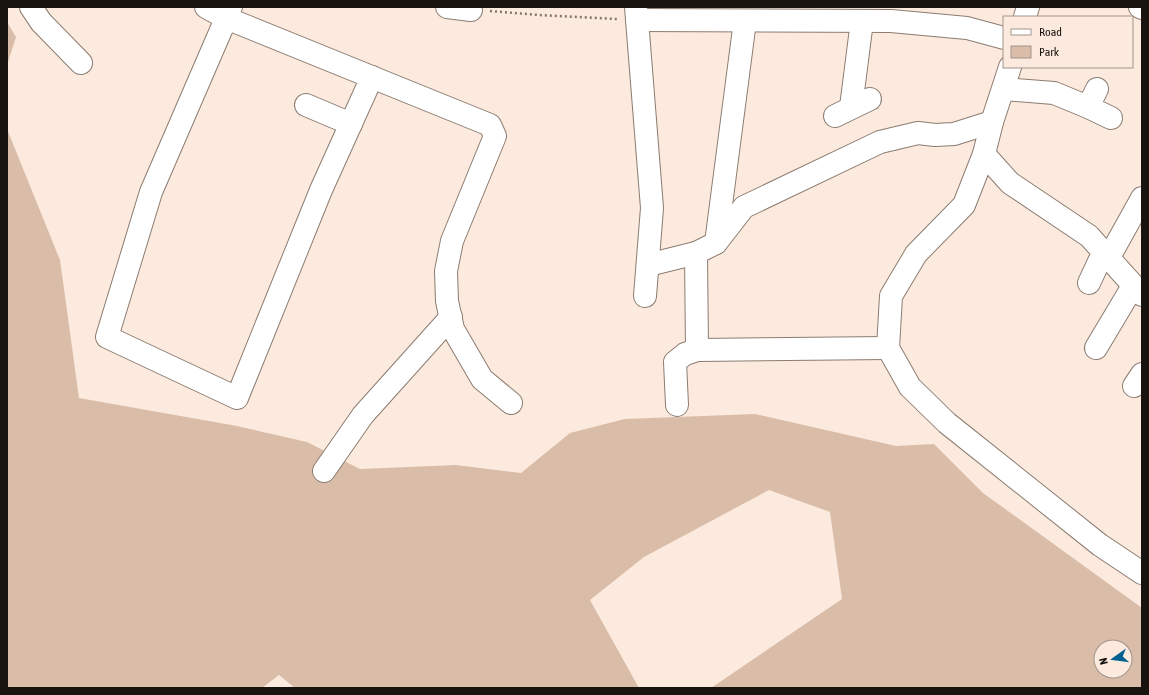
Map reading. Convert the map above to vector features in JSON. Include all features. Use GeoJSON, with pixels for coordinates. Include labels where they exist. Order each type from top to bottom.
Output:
{"type":"FeatureCollection","features":[{"type":"Feature","properties":{"kind":"street"},"geometry":{"type":"LineString","coordinates":[[31,7],[41,22],[82,63]]}},
{"type":"Feature","properties":{"kind":"street"},"geometry":{"type":"LineString","coordinates":[[206,7],[228,13],[372,77],[490,125],[495,136],[452,241],[446,271],[448,301],[453,329],[482,378],[511,403]]}},
{"type":"Feature","properties":{"kind":"street"},"geometry":{"type":"LineString","coordinates":[[447,7],[471,10]]}},
{"type":"Feature","properties":{"kind":"street"},"geometry":{"type":"LineString","coordinates":[[228,13],[151,192],[107,337],[237,398],[321,190],[372,77]]}},
{"type":"Feature","properties":{"kind":"street"},"geometry":{"type":"LineString","coordinates":[[645,296],[652,208],[637,14],[745,21],[891,21],[966,28],[1003,38]]}},
{"type":"Feature","properties":{"kind":"street"},"geometry":{"type":"LineString","coordinates":[[716,243],[745,21]]}},
{"type":"Feature","properties":{"kind":"street"},"geometry":{"type":"LineString","coordinates":[[852,107],[862,21]]}},
{"type":"Feature","properties":{"kind":"street"},"geometry":{"type":"LineString","coordinates":[[1010,68],[992,122],[984,154],[964,205],[916,254],[891,296],[888,348],[910,387],[947,423],[1100,545],[1142,573]]}},
{"type":"Feature","properties":{"kind":"street"},"geometry":{"type":"LineString","coordinates":[[1004,89],[1093,98],[1111,118]]}},
{"type":"Feature","properties":{"kind":"street"},"geometry":{"type":"LineString","coordinates":[[306,105],[351,124]]}},
{"type":"Feature","properties":{"kind":"street"},"geometry":{"type":"LineString","coordinates":[[648,265],[696,253],[716,243],[744,207],[880,142],[918,133],[935,135],[954,134],[992,122]]}},
{"type":"Feature","properties":{"kind":"street"},"geometry":{"type":"LineString","coordinates":[[984,154],[1010,183],[1089,236],[1137,290],[1096,348]]}},
{"type":"Feature","properties":{"kind":"street"},"geometry":{"type":"LineString","coordinates":[[1089,283],[1142,198]]}},
{"type":"Feature","properties":{"kind":"street"},"geometry":{"type":"LineString","coordinates":[[696,253],[697,350]]}},
{"type":"Feature","properties":{"kind":"street"},"geometry":{"type":"LineString","coordinates":[[324,471],[363,415],[450,317]]}},
{"type":"Feature","properties":{"kind":"street"},"geometry":{"type":"LineString","coordinates":[[677,405],[675,362],[686,354],[697,350],[888,348]]}},
{"type":"Feature","properties":{"kind":"path"},"geometry":{"type":"LineString","coordinates":[[515,7],[515,12]]}},
{"type":"Feature","properties":{"kind":"path"},"geometry":{"type":"LineString","coordinates":[[471,10],[515,12],[539,15],[637,14]]}},
{"type":"Feature","properties":{"kind":"green space"},"geometry":{"type":"Polygon","coordinates":[[[7,22],[16,37],[7,65],[7,22]]]}},
{"type":"Feature","properties":{"kind":"green space"},"geometry":{"type":"Polygon","coordinates":[[[7,129],[60,260],[79,398],[237,426],[307,442],[360,469],[456,465],[521,473],[570,433],[625,419],[755,414],[896,446],[934,444],[983,493],[1142,608],[1142,688],[711,688],[842,599],[830,512],[769,490],[644,557],[590,600],[639,688],[295,688],[279,675],[262,688],[7,688],[7,129]]]}}]}
